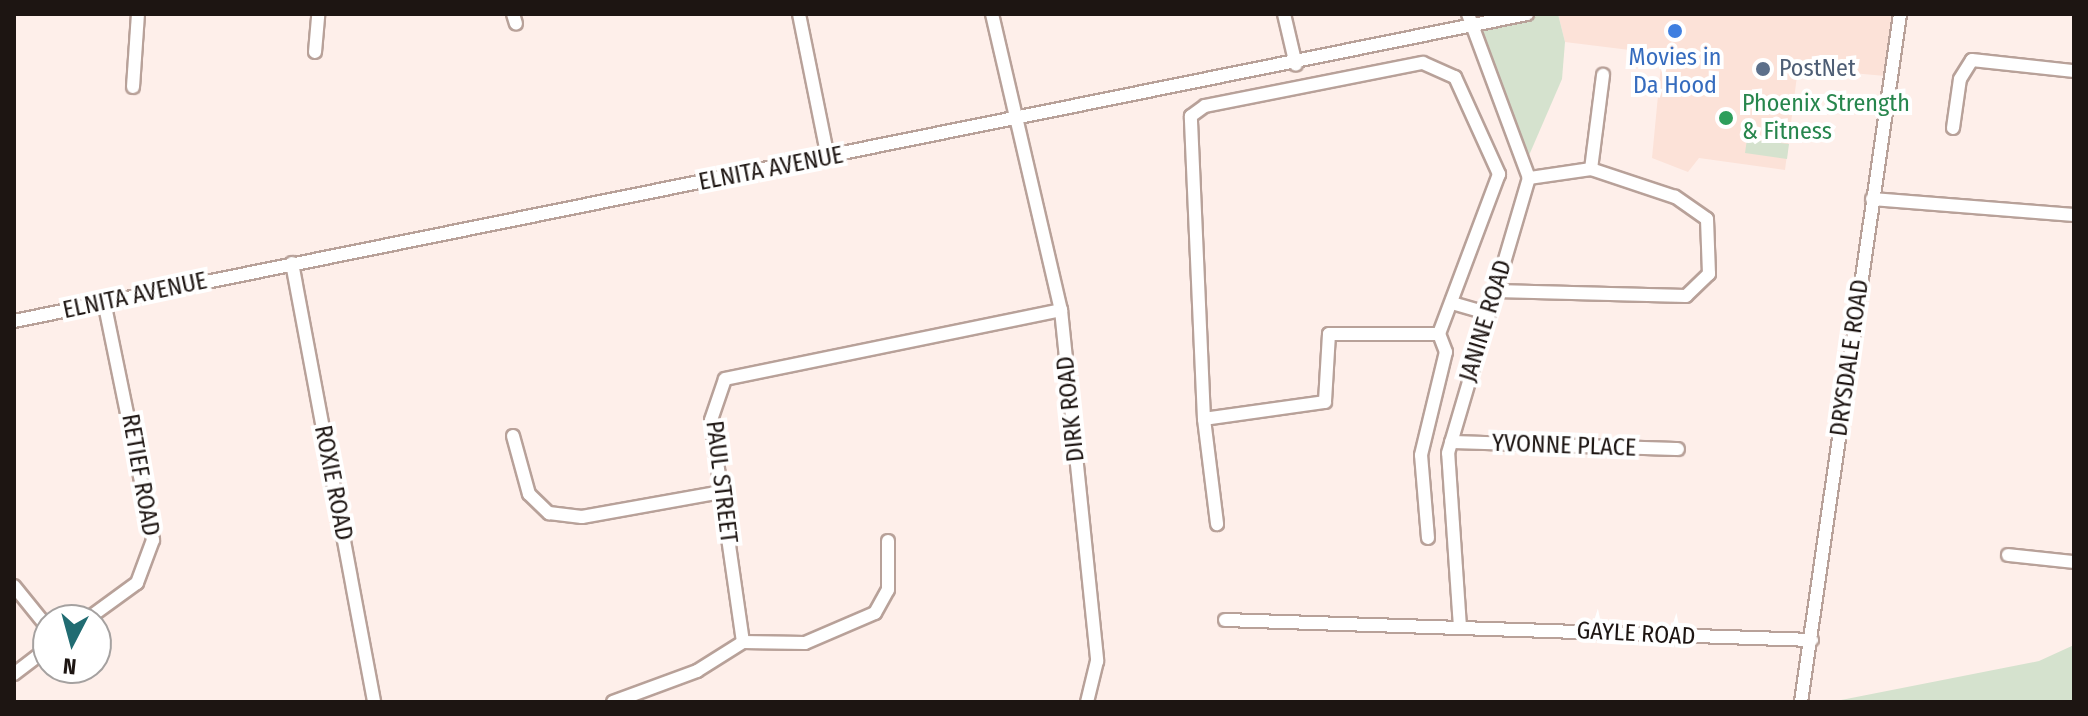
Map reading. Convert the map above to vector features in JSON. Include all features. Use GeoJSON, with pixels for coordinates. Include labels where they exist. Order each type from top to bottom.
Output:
{"type":"FeatureCollection","features":[{"type":"Feature","properties":{"kind":"street"},"geometry":{"type":"LineString","coordinates":[[133,87],[138,14]]}},
{"type":"Feature","properties":{"kind":"street"},"geometry":{"type":"LineString","coordinates":[[315,52],[318,14]]}},
{"type":"Feature","properties":{"kind":"street"},"geometry":{"type":"LineString","coordinates":[[799,14],[828,158]]}},
{"type":"Feature","properties":{"kind":"street","name":"DIRK ROAD"},"geometry":{"type":"LineString","coordinates":[[992,14],[1061,310],[1097,661],[1087,702]]}},
{"type":"Feature","properties":{"kind":"street"},"geometry":{"type":"LineString","coordinates":[[1284,14],[1296,65]]}},
{"type":"Feature","properties":{"kind":"street"},"geometry":{"type":"LineString","coordinates":[[1468,14],[1529,178],[1591,169],[1651,184],[1707,219],[1712,236],[1704,284],[1686,296],[1496,291]]}},
{"type":"Feature","properties":{"kind":"street","name":"ELNITA AVENUE"},"geometry":{"type":"LineString","coordinates":[[14,321],[292,263],[1296,65],[1527,14]]}},
{"type":"Feature","properties":{"kind":"street","name":"DRYSDALE ROAD"},"geometry":{"type":"LineString","coordinates":[[1801,702],[1900,14]]}},
{"type":"Feature","properties":{"kind":"street"},"geometry":{"type":"LineString","coordinates":[[1953,128],[1960,79],[1972,60],[2074,71]]}},
{"type":"Feature","properties":{"kind":"street"},"geometry":{"type":"LineString","coordinates":[[1217,524],[1204,419],[1187,135],[1191,116],[1205,106],[1423,63],[1450,71],[1499,174],[1439,334],[1446,352],[1421,455],[1428,538]]}},
{"type":"Feature","properties":{"kind":"street"},"geometry":{"type":"LineString","coordinates":[[1591,169],[1603,75]]}},
{"type":"Feature","properties":{"kind":"street","name":"JANINE ROAD"},"geometry":{"type":"LineString","coordinates":[[1460,627],[1451,442],[1529,178]]}},
{"type":"Feature","properties":{"kind":"street"},"geometry":{"type":"LineString","coordinates":[[1872,199],[2074,215]]}},
{"type":"Feature","properties":{"kind":"street","name":"ROXIE ROAD"},"geometry":{"type":"LineString","coordinates":[[292,263],[374,702]]}},
{"type":"Feature","properties":{"kind":"street","name":"RETIEF ROAD"},"geometry":{"type":"LineString","coordinates":[[104,302],[153,540],[137,583],[108,604]]}},
{"type":"Feature","properties":{"kind":"street"},"geometry":{"type":"LineString","coordinates":[[1452,303],[1488,313]]}},
{"type":"Feature","properties":{"kind":"street","name":"PAUL STREET"},"geometry":{"type":"LineString","coordinates":[[743,642],[721,492],[712,400],[736,372],[1061,310]]}},
{"type":"Feature","properties":{"kind":"street"},"geometry":{"type":"LineString","coordinates":[[1204,419],[1325,402],[1329,334],[1439,334]]}},
{"type":"Feature","properties":{"kind":"street"},"geometry":{"type":"LineString","coordinates":[[513,436],[529,494],[549,513],[582,517],[721,492]]}},
{"type":"Feature","properties":{"kind":"street","name":"YVONNE PLACE"},"geometry":{"type":"LineString","coordinates":[[1451,442],[1678,449]]}},
{"type":"Feature","properties":{"kind":"street"},"geometry":{"type":"LineString","coordinates":[[613,702],[697,671],[743,642],[805,643],[875,613],[888,590],[888,541]]}},
{"type":"Feature","properties":{"kind":"street"},"geometry":{"type":"LineString","coordinates":[[2008,555],[2074,562]]}},
{"type":"Feature","properties":{"kind":"street"},"geometry":{"type":"LineString","coordinates":[[14,586],[32,608]]}},
{"type":"Feature","properties":{"kind":"street","name":"GAYLE ROAD"},"geometry":{"type":"LineString","coordinates":[[1225,620],[1812,640]]}},
{"type":"Feature","properties":{"kind":"street"},"geometry":{"type":"LineString","coordinates":[[14,674],[32,660]]}},
{"type":"Feature","properties":{"kind":"shaded area"},"geometry":{"type":"Polygon","coordinates":[[[1558,14],[1892,14],[1885,76],[1798,68],[1785,170],[1699,158],[1688,172],[1652,158],[1662,54],[1565,42],[1558,14]]]}},
{"type":"Feature","properties":{"kind":"green space"},"geometry":{"type":"Polygon","coordinates":[[[1538,14],[1558,14],[1565,42],[1562,79],[1527,160],[1474,30],[1538,14]]]}},
{"type":"Feature","properties":{"kind":"green space"},"geometry":{"type":"Polygon","coordinates":[[[1747,139],[1789,144],[1787,159],[1745,153],[1747,139]]]}},
{"type":"Feature","properties":{"kind":"green space"},"geometry":{"type":"Polygon","coordinates":[[[2074,645],[2074,702],[1831,702],[2039,661],[2074,645]]]}},
{"type":"Feature","properties":{"kind":"place","name":"Movies in Da Hood"},"geometry":{"type":"Point","coordinates":[1675,31]}},
{"type":"Feature","properties":{"kind":"place","name":"PostNet"},"geometry":{"type":"Point","coordinates":[1763,69]}},
{"type":"Feature","properties":{"kind":"place","name":"Phoenix Strength & Fitness"},"geometry":{"type":"Point","coordinates":[1726,118]}}]}
